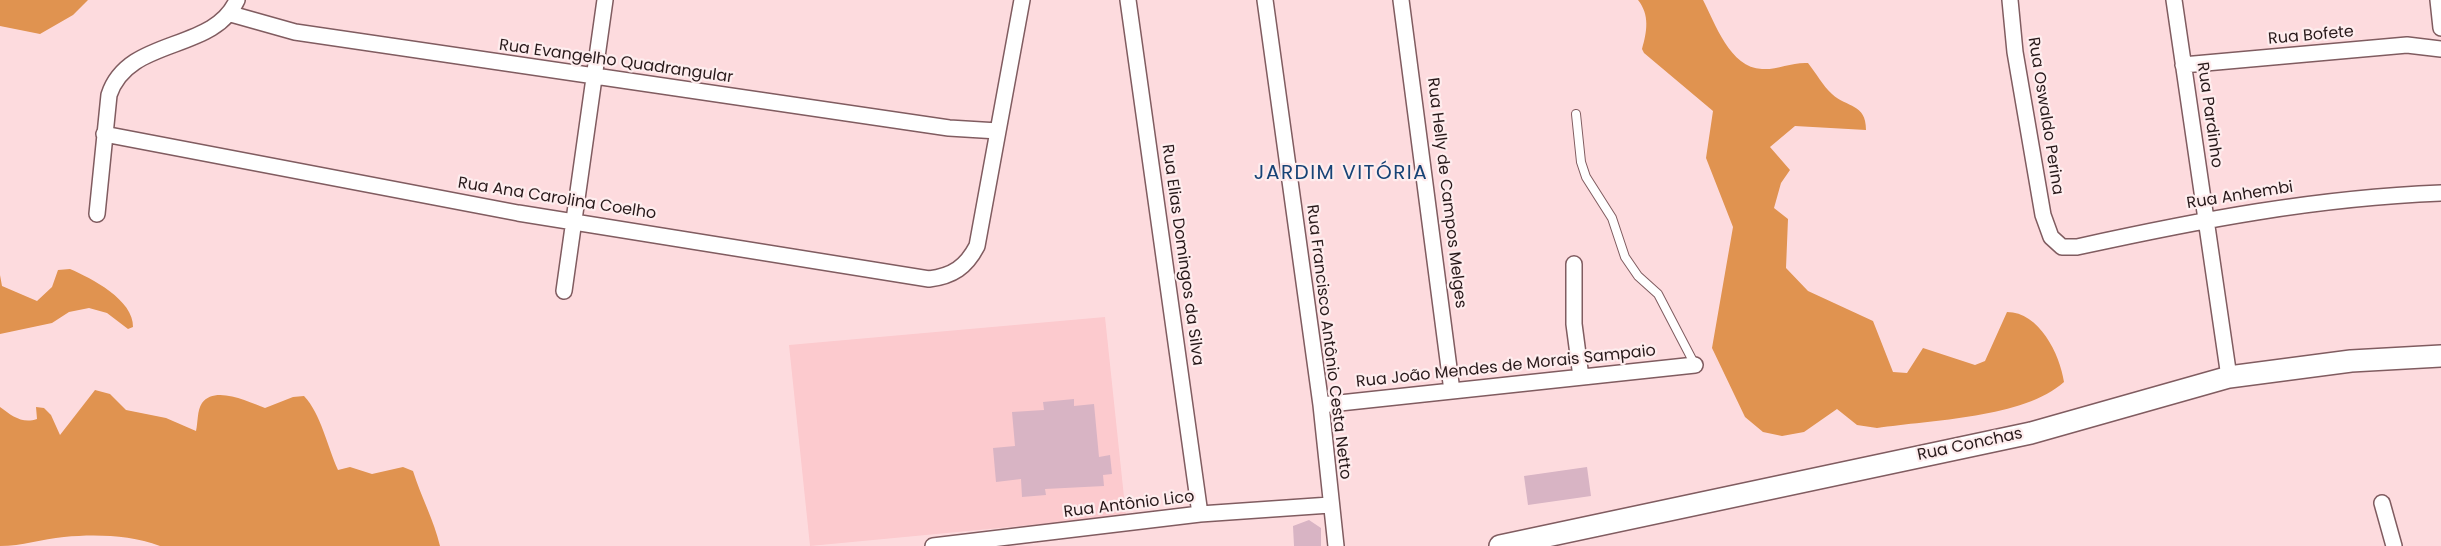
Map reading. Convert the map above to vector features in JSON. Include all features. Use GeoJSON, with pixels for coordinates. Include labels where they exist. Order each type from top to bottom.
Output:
{"type":"FeatureCollection","features":[{"type":"Feature","properties":{"kind":"main road","name":"Rua Conchas"},"geometry":{"type":"LineString","coordinates":[[1500,546],[2031,433],[2229,377],[2351,361],[2441,356]]}},
{"type":"Feature","properties":{"kind":"street"},"geometry":{"type":"LineString","coordinates":[[564,291],[604,0]]}},
{"type":"Feature","properties":{"kind":"street","name":"Rua Ana Carolina Coelho"},"geometry":{"type":"LineString","coordinates":[[104,134],[573,222],[930,279],[945,277],[959,270],[970,260],[977,246],[1022,0]]}},
{"type":"Feature","properties":{"kind":"street","name":"Rua Elias Domingos da Silva"},"geometry":{"type":"LineString","coordinates":[[1128,0],[1200,514]]}},
{"type":"Feature","properties":{"kind":"street","name":"Rua Francisco Antônio Cesta Netto"},"geometry":{"type":"LineString","coordinates":[[1264,0],[1321,405],[1336,546]]}},
{"type":"Feature","properties":{"kind":"street","name":"Rua Helly de Campos Melges"},"geometry":{"type":"LineString","coordinates":[[1401,0],[1452,391]]}},
{"type":"Feature","properties":{"kind":"street","name":"Rua Oswaldo Perina"},"geometry":{"type":"LineString","coordinates":[[2010,0],[2034,166],[2043,215],[2051,237]]}},
{"type":"Feature","properties":{"kind":"street","name":"Rua Pardinho"},"geometry":{"type":"LineString","coordinates":[[2174,0],[2229,377]]}},
{"type":"Feature","properties":{"kind":"street"},"geometry":{"type":"LineString","coordinates":[[2438,0],[2441,28]]}},
{"type":"Feature","properties":{"kind":"street"},"geometry":{"type":"LineString","coordinates":[[97,214],[109,95],[120,73],[138,58],[194,37],[234,7]]}},
{"type":"Feature","properties":{"kind":"street","name":"Rua Evangelho Quadrangular"},"geometry":{"type":"LineString","coordinates":[[234,7],[295,32],[950,128],[998,130]]}},
{"type":"Feature","properties":{"kind":"street","name":"Rua Bofete"},"geometry":{"type":"LineString","coordinates":[[2183,65],[2407,45],[2441,49]]}},
{"type":"Feature","properties":{"kind":"street","name":"Rua Anhembi"},"geometry":{"type":"LineString","coordinates":[[2051,237],[2062,247],[2069,248],[2206,219],[2321,202],[2441,194]]}},
{"type":"Feature","properties":{"kind":"street"},"geometry":{"type":"LineString","coordinates":[[1574,264],[1574,324],[1581,378]]}},
{"type":"Feature","properties":{"kind":"street","name":"Rua João Mendes de Morais Sampaio"},"geometry":{"type":"LineString","coordinates":[[1321,405],[1695,365]]}},
{"type":"Feature","properties":{"kind":"street"},"geometry":{"type":"LineString","coordinates":[[2382,503],[2394,546]]}},
{"type":"Feature","properties":{"kind":"street","name":"Rua Antônio Lico"},"geometry":{"type":"LineString","coordinates":[[933,546],[1200,514],[1330,505]]}},
{"type":"Feature","properties":{"kind":"lane"},"geometry":{"type":"LineString","coordinates":[[1576,114],[1581,162],[1586,177],[1612,218],[1625,257],[1638,276],[1658,294],[1695,365]]}},
{"type":"Feature","properties":{"kind":"shaded area"},"geometry":{"type":"Polygon","coordinates":[[[0,0],[88,0],[73,15],[40,34],[0,26],[0,0]]]}},
{"type":"Feature","properties":{"kind":"shaded area"},"geometry":{"type":"Polygon","coordinates":[[[1638,0],[1703,0],[1725,43],[1741,61],[1751,67],[1762,69],[1808,63],[1832,94],[1855,107],[1863,115],[1866,130],[1795,126],[1770,147],[1790,170],[1781,183],[1774,208],[1788,219],[1786,268],[1808,291],[1873,321],[1893,372],[1907,373],[1923,348],[1975,365],[1985,361],[2007,312],[2029,319],[2046,336],[2058,359],[2064,382],[2047,394],[2001,410],[1976,416],[1877,428],[1857,425],[1837,409],[1804,432],[1782,436],[1763,432],[1745,417],[1712,348],[1733,227],[1706,158],[1713,111],[1644,53],[1642,49],[1646,18],[1638,0]]]}},
{"type":"Feature","properties":{"kind":"shaded area"},"geometry":{"type":"Polygon","coordinates":[[[70,269],[99,284],[119,299],[127,308],[133,327],[128,329],[107,313],[89,308],[69,312],[52,323],[0,334],[0,275],[2,286],[37,301],[52,287],[58,270],[70,269]]]}},
{"type":"Feature","properties":{"kind":"shaded area"},"geometry":{"type":"Polygon","coordinates":[[[1105,317],[1126,516],[810,546],[789,345],[1105,317]]]}},
{"type":"Feature","properties":{"kind":"shaded area"},"geometry":{"type":"Polygon","coordinates":[[[95,390],[110,394],[126,410],[166,418],[196,431],[200,406],[215,395],[241,399],[265,408],[293,397],[304,396],[315,412],[338,470],[350,467],[372,474],[403,467],[413,471],[440,546],[160,546],[113,536],[88,536],[0,546],[0,407],[22,420],[37,419],[36,407],[44,408],[51,415],[60,435],[95,390]]]}},
{"type":"Feature","properties":{"kind":"building"},"geometry":{"type":"Polygon","coordinates":[[[1074,399],[1074,406],[1094,404],[1099,457],[1110,455],[1112,474],[1103,475],[1104,486],[1045,489],[1046,495],[1022,497],[1021,479],[996,482],[993,448],[1015,446],[1012,412],[1044,410],[1043,402],[1074,399]]]}},
{"type":"Feature","properties":{"kind":"building"},"geometry":{"type":"Polygon","coordinates":[[[1587,467],[1591,496],[1528,505],[1524,476],[1587,467]]]}},
{"type":"Feature","properties":{"kind":"building"},"geometry":{"type":"Polygon","coordinates":[[[1309,520],[1321,528],[1321,546],[1294,546],[1293,526],[1309,520]]]}},
{"type":"Feature","properties":{"kind":"district","name":"JARDIM VITÓRIA"},"geometry":{"type":"Point","coordinates":[1341,174]}}]}
